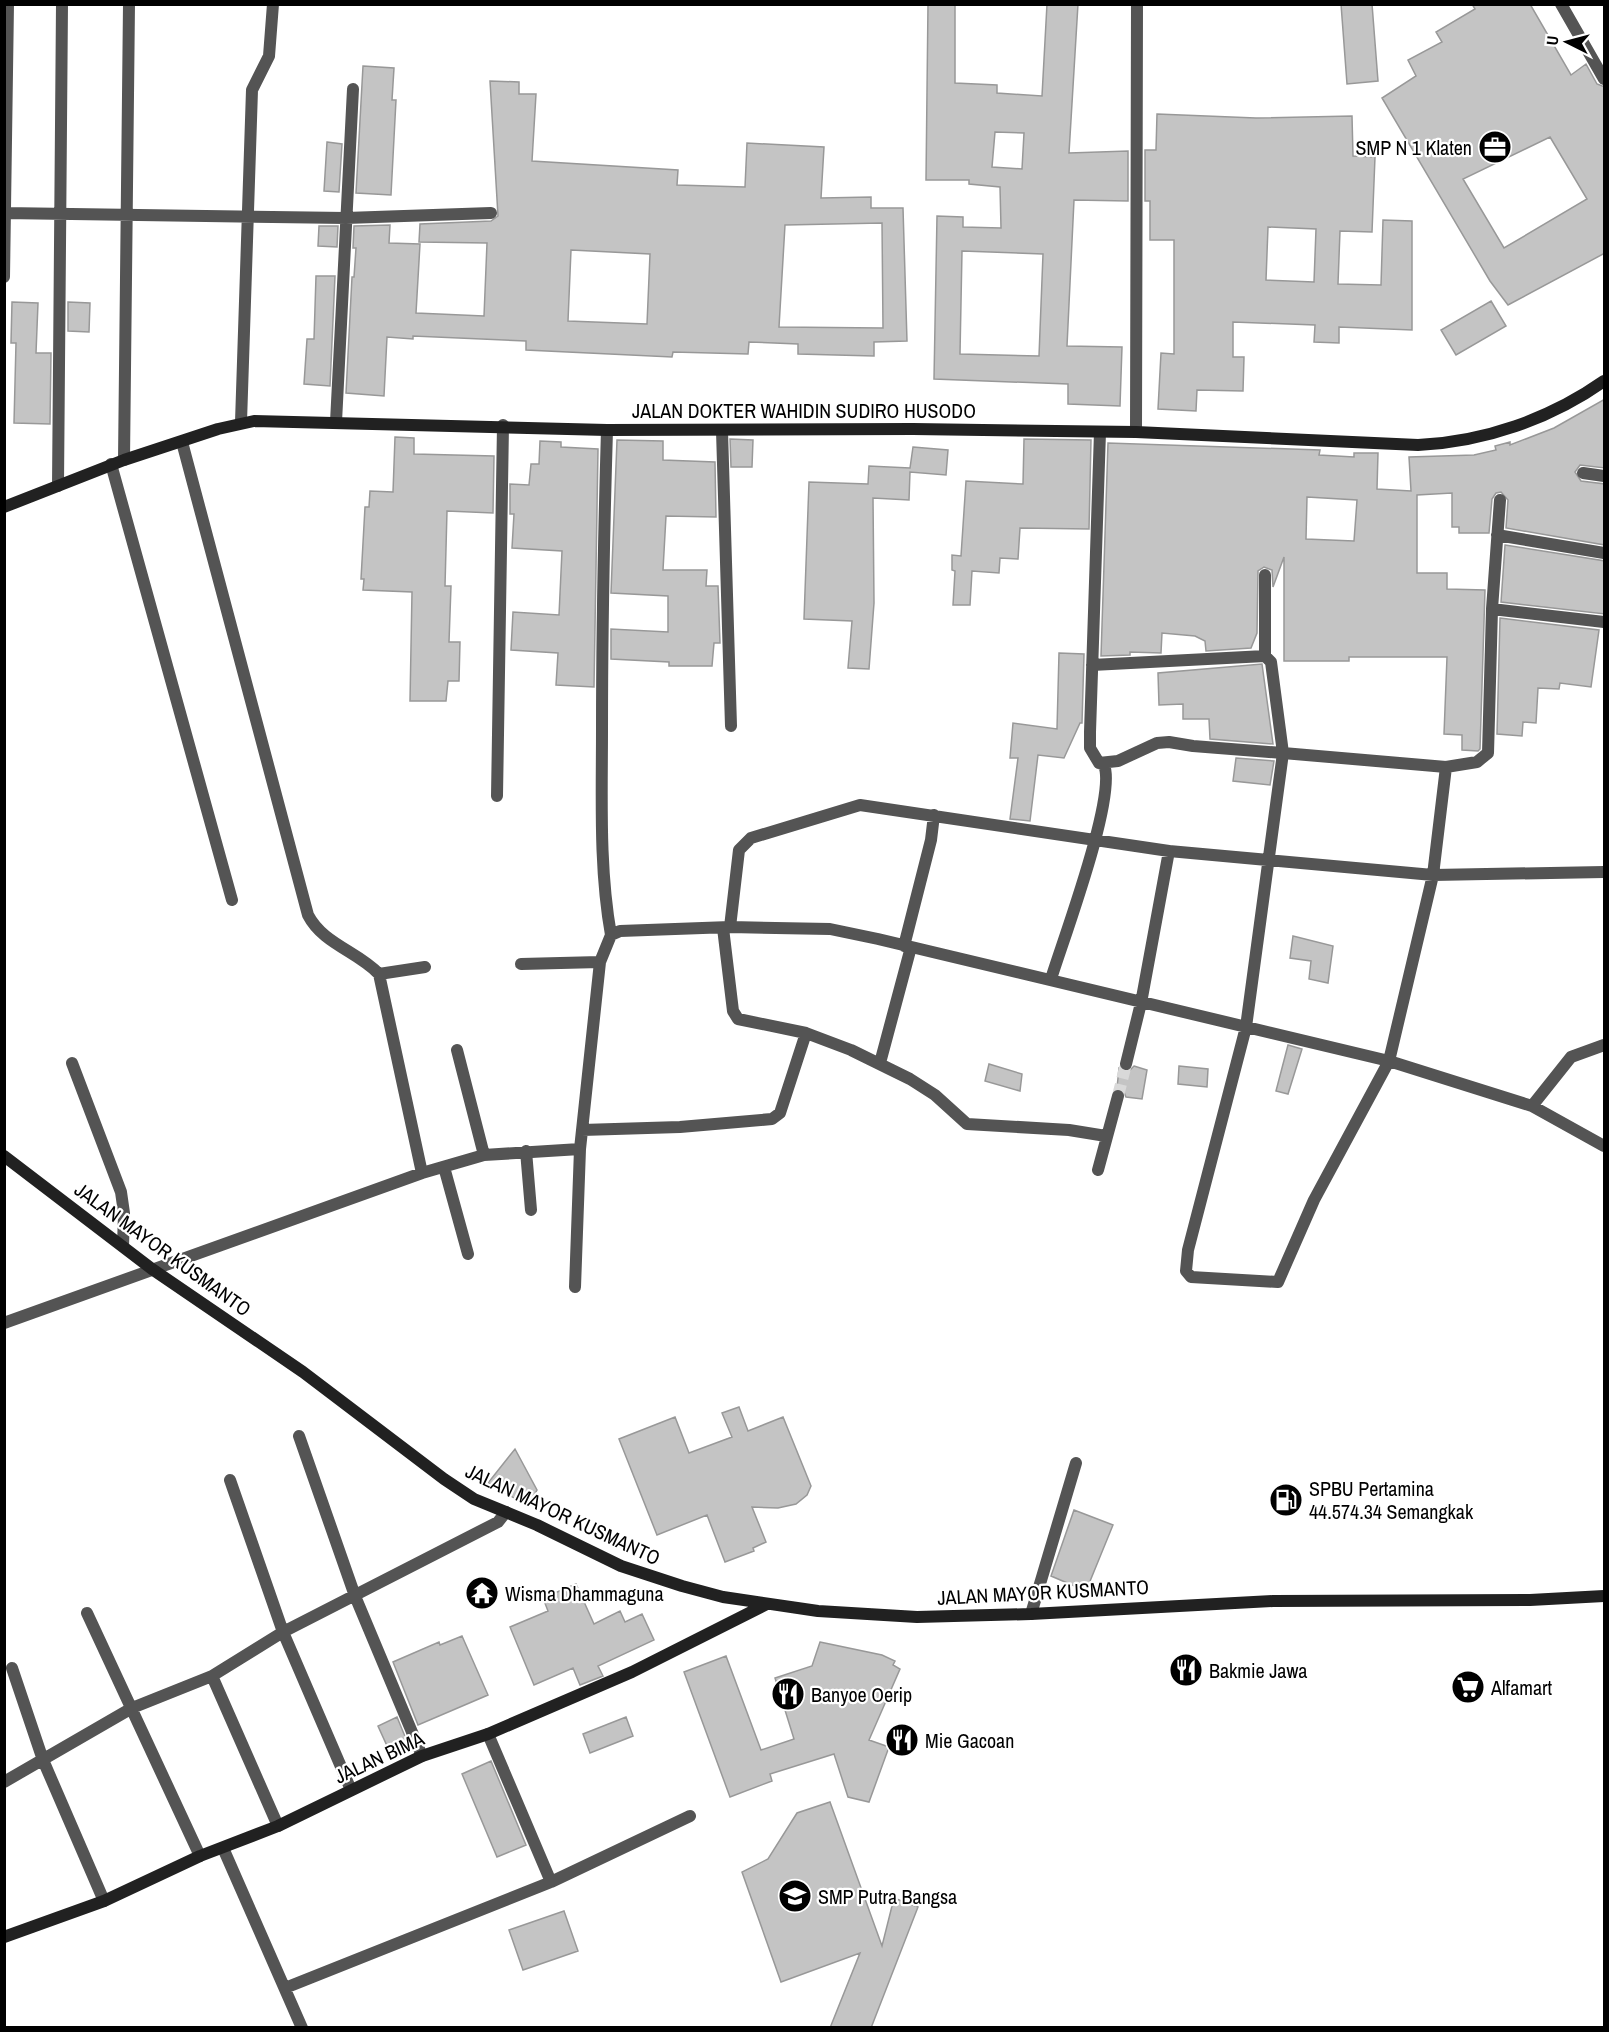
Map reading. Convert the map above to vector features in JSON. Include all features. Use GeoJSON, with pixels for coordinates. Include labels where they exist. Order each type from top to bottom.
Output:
{"type":"FeatureCollection","features":[{"type":"Feature","properties":{"kind":"main road","name":"JALAN DOKTER WAHIDIN SUDIRO HUSODO"},"geometry":{"type":"LineString","coordinates":[[4,507],[111,464],[241,422],[336,422],[607,430],[913,429],[1136,432],[1418,445],[1454,443],[1497,432],[1553,411],[1605,381]]}},
{"type":"Feature","properties":{"kind":"main road","name":"JALAN MAYOR KUSMANTO"},"geometry":{"type":"LineString","coordinates":[[4,1156],[152,1269],[303,1372],[444,1479],[474,1499],[648,1576],[723,1597],[868,1615],[968,1617],[1273,1601],[1530,1600],[1605,1596]]}},
{"type":"Feature","properties":{"kind":"main road","name":"JALAN BIMA"},"geometry":{"type":"LineString","coordinates":[[5,1936],[104,1901],[200,1856],[278,1826],[422,1756],[488,1734],[632,1672],[766,1604]]}},
{"type":"Feature","properties":{"kind":"street"},"geometry":{"type":"LineString","coordinates":[[4,278],[8,4]]}},
{"type":"Feature","properties":{"kind":"street"},"geometry":{"type":"LineString","coordinates":[[58,486],[62,4]]}},
{"type":"Feature","properties":{"kind":"street"},"geometry":{"type":"LineString","coordinates":[[124,460],[129,4]]}},
{"type":"Feature","properties":{"kind":"street"},"geometry":{"type":"LineString","coordinates":[[241,422],[252,90],[269,56],[273,4]]}},
{"type":"Feature","properties":{"kind":"street"},"geometry":{"type":"LineString","coordinates":[[1136,432],[1137,4]]}},
{"type":"Feature","properties":{"kind":"street"},"geometry":{"type":"LineString","coordinates":[[1561,4],[1605,79]]}},
{"type":"Feature","properties":{"kind":"street"},"geometry":{"type":"LineString","coordinates":[[336,422],[353,89]]}},
{"type":"Feature","properties":{"kind":"street"},"geometry":{"type":"LineString","coordinates":[[5,213],[60,212],[346,218],[491,213]]}},
{"type":"Feature","properties":{"kind":"street"},"geometry":{"type":"LineString","coordinates":[[497,796],[503,426]]}},
{"type":"Feature","properties":{"kind":"street"},"geometry":{"type":"LineString","coordinates":[[575,1287],[580,1149],[600,962],[611,935],[606,903],[602,804],[607,430]]}},
{"type":"Feature","properties":{"kind":"street"},"geometry":{"type":"LineString","coordinates":[[722,431],[731,726]]}},
{"type":"Feature","properties":{"kind":"street"},"geometry":{"type":"LineString","coordinates":[[1051,979],[1095,842],[1108,775],[1104,765],[1099,763],[1090,748],[1100,432]]}},
{"type":"Feature","properties":{"kind":"street"},"geometry":{"type":"LineString","coordinates":[[182,442],[308,915],[314,926],[379,974],[422,1173]]}},
{"type":"Feature","properties":{"kind":"street"},"geometry":{"type":"LineString","coordinates":[[111,464],[232,900]]}},
{"type":"Feature","properties":{"kind":"street"},"geometry":{"type":"LineString","coordinates":[[1583,473],[1605,476]]}},
{"type":"Feature","properties":{"kind":"street"},"geometry":{"type":"LineString","coordinates":[[1099,763],[1118,761],[1157,743],[1169,742],[1193,746],[1446,767],[1477,762],[1488,753],[1492,609],[1500,500]]}},
{"type":"Feature","properties":{"kind":"street"},"geometry":{"type":"LineString","coordinates":[[1497,535],[1605,553]]}},
{"type":"Feature","properties":{"kind":"street"},"geometry":{"type":"LineString","coordinates":[[1265,575],[1265,656],[1271,662],[1274,678],[1283,753],[1246,1027],[1188,1250],[1186,1271],[1191,1277],[1278,1282],[1314,1200],[1389,1061],[1433,875],[1446,767]]}},
{"type":"Feature","properties":{"kind":"street"},"geometry":{"type":"LineString","coordinates":[[1492,609],[1605,622]]}},
{"type":"Feature","properties":{"kind":"street"},"geometry":{"type":"LineString","coordinates":[[1092,665],[1265,656]]}},
{"type":"Feature","properties":{"kind":"street"},"geometry":{"type":"LineString","coordinates":[[1106,1136],[1068,1130],[967,1124],[935,1095],[880,1063],[806,1033],[738,1019],[733,1011],[727,928],[739,850],[751,838],[860,805],[1095,842],[1433,875],[1605,872]]}},
{"type":"Feature","properties":{"kind":"street"},"geometry":{"type":"LineString","coordinates":[[880,1063],[908,946],[931,840],[934,815]]}},
{"type":"Feature","properties":{"kind":"street"},"geometry":{"type":"LineString","coordinates":[[1126,1064],[1141,1003],[1169,851]]}},
{"type":"Feature","properties":{"kind":"street"},"geometry":{"type":"LineString","coordinates":[[611,935],[620,931],[830,928],[1389,1061],[1537,1108],[1605,1146]]}},
{"type":"Feature","properties":{"kind":"street"},"geometry":{"type":"LineString","coordinates":[[521,964],[600,962]]}},
{"type":"Feature","properties":{"kind":"street"},"geometry":{"type":"LineString","coordinates":[[379,974],[425,967]]}},
{"type":"Feature","properties":{"kind":"street"},"geometry":{"type":"LineString","coordinates":[[582,1130],[680,1127],[772,1119],[780,1113],[806,1033]]}},
{"type":"Feature","properties":{"kind":"street"},"geometry":{"type":"LineString","coordinates":[[1537,1108],[1571,1057],[1605,1046]]}},
{"type":"Feature","properties":{"kind":"street"},"geometry":{"type":"LineString","coordinates":[[457,1050],[484,1155]]}},
{"type":"Feature","properties":{"kind":"street"},"geometry":{"type":"LineString","coordinates":[[72,1063],[121,1192],[124,1213],[123,1246]]}},
{"type":"Feature","properties":{"kind":"street"},"geometry":{"type":"LineString","coordinates":[[1098,1170],[1118,1096]]}},
{"type":"Feature","properties":{"kind":"street"},"geometry":{"type":"LineString","coordinates":[[4,1323],[422,1173],[484,1155],[580,1149]]}},
{"type":"Feature","properties":{"kind":"street"},"geometry":{"type":"LineString","coordinates":[[526,1151],[531,1210]]}},
{"type":"Feature","properties":{"kind":"street"},"geometry":{"type":"LineString","coordinates":[[444,1167],[468,1254]]}},
{"type":"Feature","properties":{"kind":"street"},"geometry":{"type":"LineString","coordinates":[[298,1436],[355,1596],[422,1756]]}},
{"type":"Feature","properties":{"kind":"street"},"geometry":{"type":"LineString","coordinates":[[1031,1614],[1076,1463]]}},
{"type":"Feature","properties":{"kind":"street"},"geometry":{"type":"LineString","coordinates":[[230,1480],[283,1632],[351,1790]]}},
{"type":"Feature","properties":{"kind":"street"},"geometry":{"type":"LineString","coordinates":[[4,1782],[132,1708],[212,1676],[283,1632],[498,1522],[506,1512]]}},
{"type":"Feature","properties":{"kind":"street"},"geometry":{"type":"LineString","coordinates":[[87,1613],[200,1856]]}},
{"type":"Feature","properties":{"kind":"street"},"geometry":{"type":"LineString","coordinates":[[12,1668],[43,1760],[104,1901]]}},
{"type":"Feature","properties":{"kind":"street"},"geometry":{"type":"LineString","coordinates":[[212,1676],[278,1826]]}},
{"type":"Feature","properties":{"kind":"street"},"geometry":{"type":"LineString","coordinates":[[488,1734],[551,1882]]}},
{"type":"Feature","properties":{"kind":"street"},"geometry":{"type":"LineString","coordinates":[[285,1988],[551,1882],[690,1816]]}},
{"type":"Feature","properties":{"kind":"street"},"geometry":{"type":"LineString","coordinates":[[223,1848],[302,2028]]}},
{"type":"Feature","properties":{"kind":"building"},"geometry":{"type":"Polygon","coordinates":[[[928,4],[955,4],[955,83],[997,85],[997,93],[1042,96],[1047,4],[1078,4],[1069,153],[1128,151],[1128,201],[1074,200],[1067,346],[1122,347],[1120,406],[1068,404],[1068,384],[934,379],[937,216],[963,217],[963,227],[1001,228],[1000,187],[969,184],[969,180],[926,180],[928,4]],[[995,132],[992,167],[1022,169],[1024,133],[995,132]],[[962,251],[960,354],[1039,356],[1043,254],[962,251]]]}},
{"type":"Feature","properties":{"kind":"building"},"geometry":{"type":"Polygon","coordinates":[[[1341,4],[1372,4],[1378,81],[1347,84],[1341,4]]]}},
{"type":"Feature","properties":{"kind":"building"},"geometry":{"type":"Polygon","coordinates":[[[1472,4],[1530,4],[1571,75],[1586,64],[1597,84],[1605,87],[1605,253],[1508,305],[1490,281],[1382,98],[1416,76],[1408,60],[1442,42],[1436,32],[1475,9],[1472,4]],[[1550,137],[1463,179],[1504,248],[1587,199],[1550,137]]]}},
{"type":"Feature","properties":{"kind":"building"},"geometry":{"type":"Polygon","coordinates":[[[363,66],[394,68],[392,100],[396,100],[391,195],[356,193],[363,66]]]}},
{"type":"Feature","properties":{"kind":"building"},"geometry":{"type":"Polygon","coordinates":[[[490,81],[519,82],[519,94],[536,94],[532,161],[678,170],[677,185],[745,187],[747,143],[824,147],[821,198],[871,197],[871,208],[903,208],[907,341],[874,342],[874,356],[798,354],[798,344],[749,342],[748,354],[673,352],[672,357],[526,350],[526,341],[387,337],[384,396],[346,393],[352,277],[354,277],[356,248],[353,248],[354,226],[390,225],[389,243],[420,244],[416,313],[484,316],[487,243],[419,242],[420,224],[491,221],[498,216],[490,81]],[[882,223],[785,225],[779,327],[883,328],[882,223]],[[571,250],[568,321],[647,324],[650,254],[571,250]]]}},
{"type":"Feature","properties":{"kind":"building"},"geometry":{"type":"Polygon","coordinates":[[[1157,114],[1256,118],[1352,116],[1353,156],[1375,157],[1372,232],[1340,231],[1338,284],[1381,285],[1383,220],[1412,221],[1412,330],[1339,327],[1339,343],[1314,342],[1315,325],[1233,322],[1233,357],[1244,357],[1243,391],[1197,390],[1196,411],[1158,409],[1161,353],[1174,354],[1174,240],[1150,240],[1150,201],[1145,201],[1145,150],[1156,150],[1157,114]],[[1268,227],[1266,280],[1314,282],[1316,229],[1268,227]]]}},
{"type":"Feature","properties":{"kind":"building"},"geometry":{"type":"Polygon","coordinates":[[[327,142],[342,144],[339,192],[324,191],[327,142]]]}},
{"type":"Feature","properties":{"kind":"building"},"geometry":{"type":"Polygon","coordinates":[[[319,226],[338,226],[337,247],[318,246],[319,226]]]}},
{"type":"Feature","properties":{"kind":"building"},"geometry":{"type":"Polygon","coordinates":[[[316,276],[335,276],[330,386],[304,384],[307,339],[314,339],[316,276]]]}},
{"type":"Feature","properties":{"kind":"building"},"geometry":{"type":"Polygon","coordinates":[[[1491,301],[1506,326],[1456,355],[1441,330],[1491,301]]]}},
{"type":"Feature","properties":{"kind":"building"},"geometry":{"type":"Polygon","coordinates":[[[12,302],[38,303],[36,353],[51,353],[50,424],[14,423],[16,343],[11,343],[12,302]]]}},
{"type":"Feature","properties":{"kind":"building"},"geometry":{"type":"Polygon","coordinates":[[[68,302],[90,303],[89,332],[68,331],[68,302]]]}},
{"type":"Feature","properties":{"kind":"building"},"geometry":{"type":"Polygon","coordinates":[[[1605,399],[1605,468],[1580,465],[1575,472],[1581,481],[1605,484],[1605,545],[1506,528],[1508,500],[1501,492],[1496,493],[1492,499],[1489,533],[1459,533],[1459,527],[1452,527],[1452,493],[1417,495],[1417,573],[1447,573],[1447,589],[1485,590],[1480,749],[1478,751],[1462,750],[1462,735],[1444,734],[1447,657],[1349,657],[1349,661],[1284,661],[1284,557],[1273,587],[1272,570],[1264,567],[1258,571],[1257,633],[1251,648],[1206,651],[1205,641],[1195,636],[1162,633],[1161,653],[1130,652],[1130,655],[1101,656],[1108,443],[1320,450],[1319,455],[1354,457],[1354,453],[1378,453],[1377,489],[1411,491],[1409,457],[1474,455],[1496,450],[1495,446],[1510,442],[1510,445],[1554,428],[1605,399]],[[1307,497],[1306,539],[1354,541],[1357,500],[1307,497]]]}},
{"type":"Feature","properties":{"kind":"building"},"geometry":{"type":"Polygon","coordinates":[[[395,437],[414,438],[414,454],[494,456],[493,513],[447,511],[445,586],[451,586],[449,642],[460,642],[459,681],[448,681],[446,701],[410,701],[412,592],[363,590],[364,579],[361,579],[365,507],[369,507],[370,491],[393,492],[395,437]]]}},
{"type":"Feature","properties":{"kind":"building"},"geometry":{"type":"Polygon","coordinates":[[[730,439],[753,440],[752,467],[731,467],[730,439]]]}},
{"type":"Feature","properties":{"kind":"building"},"geometry":{"type":"Polygon","coordinates":[[[1024,439],[1091,440],[1089,529],[1020,528],[1018,559],[1000,558],[999,573],[972,571],[970,605],[953,605],[955,571],[952,570],[952,555],[961,556],[966,481],[1023,484],[1024,439]]]}},
{"type":"Feature","properties":{"kind":"building"},"geometry":{"type":"Polygon","coordinates":[[[617,440],[663,441],[663,460],[715,462],[716,517],[666,516],[663,570],[707,570],[706,586],[718,586],[720,643],[714,643],[712,666],[669,666],[669,662],[611,659],[611,629],[668,632],[668,596],[611,593],[617,440]]]}},
{"type":"Feature","properties":{"kind":"building"},"geometry":{"type":"Polygon","coordinates":[[[540,441],[561,442],[561,447],[598,449],[594,687],[556,685],[558,653],[511,650],[513,612],[559,615],[562,551],[512,548],[514,514],[510,514],[510,484],[529,485],[531,464],[539,464],[540,441]]]}},
{"type":"Feature","properties":{"kind":"building"},"geometry":{"type":"Polygon","coordinates":[[[913,447],[948,450],[946,475],[910,472],[909,500],[873,498],[874,603],[869,669],[848,668],[852,621],[804,619],[809,482],[868,484],[869,466],[910,468],[913,447]]]}},
{"type":"Feature","properties":{"kind":"building"},"geometry":{"type":"Polygon","coordinates":[[[1505,545],[1605,561],[1605,614],[1501,602],[1505,545]]]}},
{"type":"Feature","properties":{"kind":"building"},"geometry":{"type":"Polygon","coordinates":[[[1500,618],[1599,630],[1591,687],[1560,683],[1559,689],[1538,688],[1536,723],[1523,722],[1522,736],[1497,734],[1500,618]]]}},
{"type":"Feature","properties":{"kind":"building"},"geometry":{"type":"Polygon","coordinates":[[[1059,653],[1084,654],[1082,723],[1064,758],[1038,755],[1030,821],[1010,819],[1018,758],[1010,758],[1013,723],[1057,729],[1059,653]]]}},
{"type":"Feature","properties":{"kind":"building"},"geometry":{"type":"Polygon","coordinates":[[[1262,664],[1273,744],[1210,739],[1209,719],[1183,719],[1183,704],[1159,705],[1158,673],[1262,664]]]}},
{"type":"Feature","properties":{"kind":"building"},"geometry":{"type":"Polygon","coordinates":[[[1236,758],[1274,761],[1270,785],[1233,781],[1236,758]]]}},
{"type":"Feature","properties":{"kind":"building"},"geometry":{"type":"Polygon","coordinates":[[[1293,936],[1333,946],[1328,983],[1309,979],[1311,961],[1290,958],[1293,936]]]}},
{"type":"Feature","properties":{"kind":"building"},"geometry":{"type":"Polygon","coordinates":[[[1288,1045],[1302,1049],[1288,1094],[1276,1091],[1288,1045]]]}},
{"type":"Feature","properties":{"kind":"building"},"geometry":{"type":"Polygon","coordinates":[[[989,1064],[1022,1074],[1020,1091],[985,1081],[989,1064]]]}},
{"type":"Feature","properties":{"kind":"building"},"geometry":{"type":"Polygon","coordinates":[[[1134,1066],[1147,1070],[1142,1099],[1126,1097],[1123,1090],[1117,1088],[1119,1068],[1128,1072],[1134,1066]]]}},
{"type":"Feature","properties":{"kind":"building"},"geometry":{"type":"Polygon","coordinates":[[[1179,1066],[1208,1069],[1207,1087],[1178,1084],[1179,1066]]]}},
{"type":"Feature","properties":{"kind":"building"},"geometry":{"type":"Polygon","coordinates":[[[739,1407],[748,1431],[783,1417],[811,1486],[807,1495],[796,1504],[778,1508],[752,1507],[766,1542],[753,1548],[754,1551],[725,1562],[707,1515],[657,1535],[619,1439],[675,1417],[689,1453],[732,1437],[722,1413],[739,1407]]]}},
{"type":"Feature","properties":{"kind":"building"},"geometry":{"type":"Polygon","coordinates":[[[515,1449],[537,1490],[528,1506],[488,1483],[515,1449]]]}},
{"type":"Feature","properties":{"kind":"building"},"geometry":{"type":"Polygon","coordinates":[[[1074,1510],[1113,1525],[1086,1591],[1051,1576],[1074,1510]]]}},
{"type":"Feature","properties":{"kind":"building"},"geometry":{"type":"Polygon","coordinates":[[[576,1584],[594,1624],[620,1611],[625,1622],[642,1614],[654,1640],[598,1666],[603,1676],[580,1685],[573,1668],[534,1685],[510,1627],[548,1611],[543,1598],[576,1584]]]}},
{"type":"Feature","properties":{"kind":"building"},"geometry":{"type":"Polygon","coordinates":[[[462,1636],[488,1695],[418,1725],[393,1662],[439,1642],[440,1645],[462,1636]]]}},
{"type":"Feature","properties":{"kind":"building"},"geometry":{"type":"Polygon","coordinates":[[[820,1642],[882,1655],[895,1661],[893,1665],[900,1669],[869,1740],[889,1747],[869,1802],[848,1797],[834,1754],[770,1774],[772,1781],[730,1797],[684,1672],[726,1656],[761,1750],[794,1739],[775,1678],[812,1666],[820,1642]]]}},
{"type":"Feature","properties":{"kind":"building"},"geometry":{"type":"Polygon","coordinates":[[[397,1717],[411,1751],[393,1759],[378,1726],[397,1717]]]}},
{"type":"Feature","properties":{"kind":"building"},"geometry":{"type":"Polygon","coordinates":[[[626,1717],[633,1736],[590,1753],[583,1734],[626,1717]]]}},
{"type":"Feature","properties":{"kind":"building"},"geometry":{"type":"Polygon","coordinates":[[[491,1761],[526,1845],[497,1857],[462,1774],[491,1761]]]}},
{"type":"Feature","properties":{"kind":"building"},"geometry":{"type":"Polygon","coordinates":[[[830,1802],[882,1946],[894,1898],[918,1907],[871,2028],[830,2028],[860,1953],[781,1982],[742,1872],[768,1859],[797,1813],[830,1802]]]}},
{"type":"Feature","properties":{"kind":"building"},"geometry":{"type":"Polygon","coordinates":[[[564,1911],[578,1951],[523,1970],[509,1930],[564,1911]]]}},
{"type":"Feature","properties":{"kind":"tunnel"},"geometry":{"type":"LineString","coordinates":[[1118,1096],[1126,1064]]}},
{"type":"Feature","properties":{"kind":"place","name":"SMP N 1 Klaten"},"geometry":{"type":"Point","coordinates":[1495,147]}},
{"type":"Feature","properties":{"kind":"place","name":"SPBU Pertamina 44.574.34 Semangkak"},"geometry":{"type":"Point","coordinates":[1286,1500]}},
{"type":"Feature","properties":{"kind":"place","name":"Wisma Dhammaguna"},"geometry":{"type":"Point","coordinates":[482,1593]}},
{"type":"Feature","properties":{"kind":"place","name":"Bakmie Jawa"},"geometry":{"type":"Point","coordinates":[1186,1670]}},
{"type":"Feature","properties":{"kind":"place","name":"Alfamart"},"geometry":{"type":"Point","coordinates":[1468,1687]}},
{"type":"Feature","properties":{"kind":"place","name":"Banyoe Oerip"},"geometry":{"type":"Point","coordinates":[788,1694]}},
{"type":"Feature","properties":{"kind":"place","name":"Mie Gacoan"},"geometry":{"type":"Point","coordinates":[902,1740]}},
{"type":"Feature","properties":{"kind":"place","name":"SMP Putra Bangsa"},"geometry":{"type":"Point","coordinates":[795,1896]}}]}
